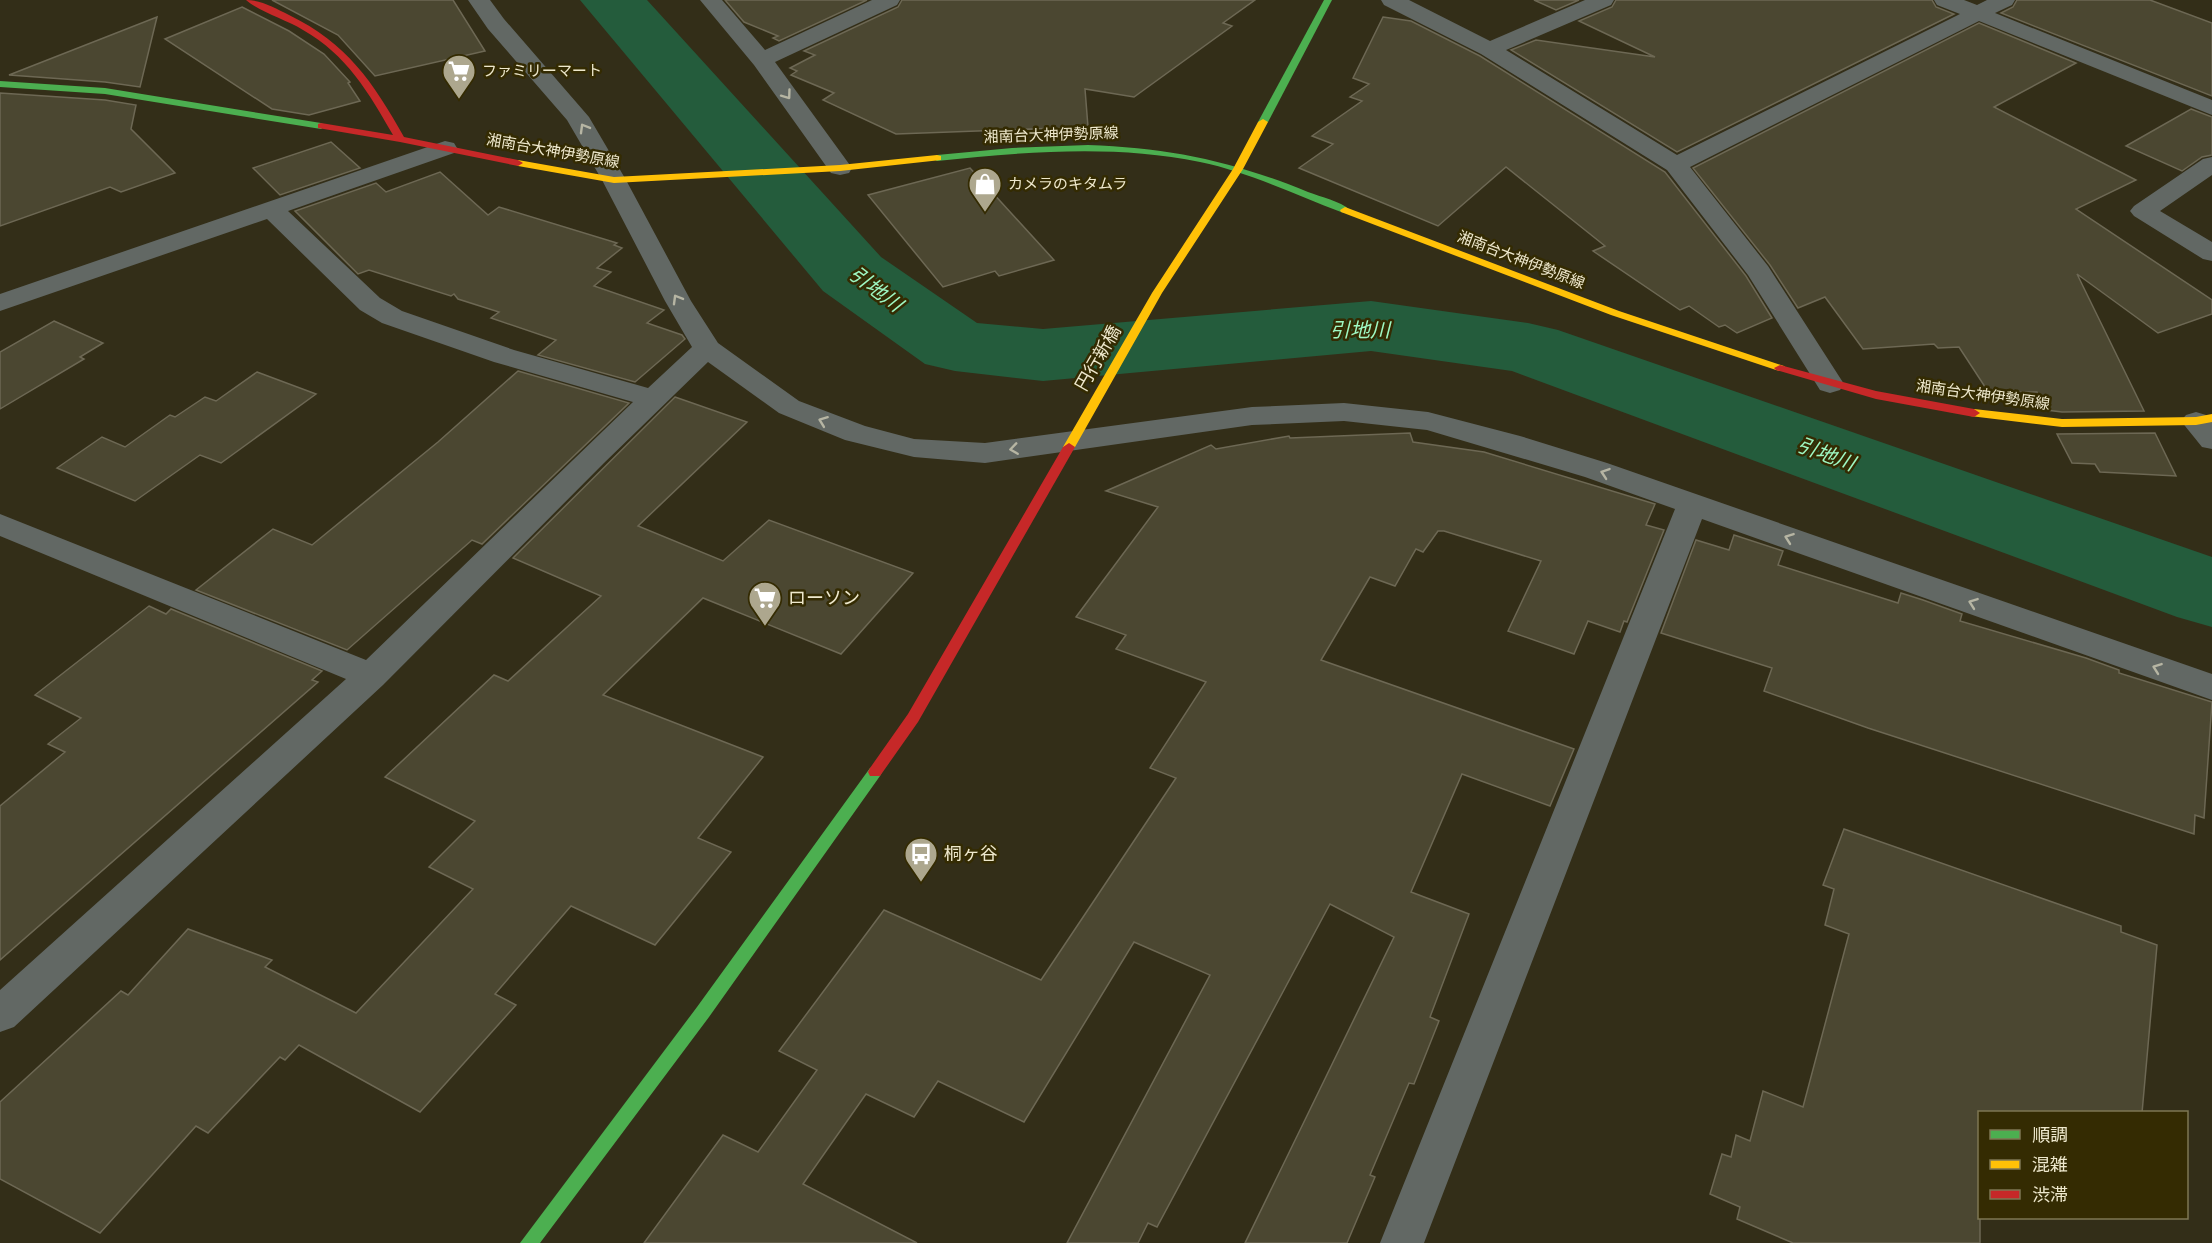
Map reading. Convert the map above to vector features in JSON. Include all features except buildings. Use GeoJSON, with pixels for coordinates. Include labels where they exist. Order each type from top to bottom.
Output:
{"type":"FeatureCollection","features":[{"type":"Feature","properties":{"kind":"main road"},"geometry":{"type":"LineString","coordinates":[[250,0],[298,22],[330,42],[373,90],[400,139]]}},
{"type":"Feature","properties":{"kind":"main road","name":"円行新橋"},"geometry":{"type":"LineString","coordinates":[[529,1243],[704,1012],[913,718],[1157,293],[1238,169],[1328,0]]}},
{"type":"Feature","properties":{"kind":"main road","name":"湘南台大神伊勢原線"},"geometry":{"type":"LineString","coordinates":[[0,84],[105,91],[400,139],[614,180],[649,180],[832,168],[1009,150],[1106,148],[1184,156],[1238,169],[1696,342],[1830,384],[1940,409],[2062,423],[2207,427]]}},
{"type":"Feature","properties":{"kind":"street"},"geometry":{"type":"LineString","coordinates":[[479,0],[496,24],[577,117],[614,180],[678,301],[707,348],[789,407],[855,433],[914,448],[984,453],[1252,416],[1344,412],[1438,424],[1521,446],[1693,504],[2212,687]]}},
{"type":"Feature","properties":{"kind":"street"},"geometry":{"type":"LineString","coordinates":[[711,0],[762,60],[832,168]]}},
{"type":"Feature","properties":{"kind":"street"},"geometry":{"type":"LineString","coordinates":[[762,60],[889,0]]}},
{"type":"Feature","properties":{"kind":"street"},"geometry":{"type":"LineString","coordinates":[[1392,0],[1489,49],[1676,165],[1759,272],[1830,384]]}},
{"type":"Feature","properties":{"kind":"street"},"geometry":{"type":"LineString","coordinates":[[1489,49],[1603,0]]}},
{"type":"Feature","properties":{"kind":"street"},"geometry":{"type":"LineString","coordinates":[[1945,0],[2212,108]]}},
{"type":"Feature","properties":{"kind":"street"},"geometry":{"type":"LineString","coordinates":[[1676,165],[2004,0]]}},
{"type":"Feature","properties":{"kind":"street"},"geometry":{"type":"LineString","coordinates":[[0,303],[446,148]]}},
{"type":"Feature","properties":{"kind":"street"},"geometry":{"type":"LineString","coordinates":[[2212,164],[2143,211],[2212,253]]}},
{"type":"Feature","properties":{"kind":"street"},"geometry":{"type":"LineString","coordinates":[[271,209],[370,304],[392,316],[504,356],[655,399]]}},
{"type":"Feature","properties":{"kind":"street"},"geometry":{"type":"LineString","coordinates":[[0,1015],[370,676],[593,456],[707,348]]}},
{"type":"Feature","properties":{"kind":"street"},"geometry":{"type":"LineString","coordinates":[[1402,1243],[1693,504]]}},
{"type":"Feature","properties":{"kind":"street"},"geometry":{"type":"LineString","coordinates":[[0,524],[370,676]]}},
{"type":"Feature","properties":{"kind":"waterway","name":"引地川"},"geometry":{"type":"LineString","coordinates":[[612,0],[852,274],[955,346],[1043,355],[1371,326],[1528,348],[2212,593]]}},
{"type":"Feature","properties":{"kind":"traffic: fast"},"geometry":{"type":"LineString","coordinates":[[1263,122],[1328,0]]}},
{"type":"Feature","properties":{"kind":"traffic: fast"},"geometry":{"type":"LineString","coordinates":[[0,84],[105,91],[321,126]]}},
{"type":"Feature","properties":{"kind":"traffic: fast"},"geometry":{"type":"LineString","coordinates":[[937,158],[1012,151],[1088,148],[1164,153],[1201,159],[1238,169],[1345,210]]}},
{"type":"Feature","properties":{"kind":"traffic: fast"},"geometry":{"type":"LineString","coordinates":[[529,1243],[703,1012],[875,772]]}},
{"type":"Feature","properties":{"kind":"traffic: slow"},"geometry":{"type":"LineString","coordinates":[[1069,447],[1157,293],[1238,169],[1263,122]]}},
{"type":"Feature","properties":{"kind":"traffic: slow"},"geometry":{"type":"LineString","coordinates":[[518,163],[614,180],[840,168],[937,158]]}},
{"type":"Feature","properties":{"kind":"traffic: slow"},"geometry":{"type":"LineString","coordinates":[[1345,210],[1615,313],[1780,368]]}},
{"type":"Feature","properties":{"kind":"traffic: slow"},"geometry":{"type":"LineString","coordinates":[[1974,413],[2062,423],[2196,421],[2212,418]]}},
{"type":"Feature","properties":{"kind":"traffic: jam"},"geometry":{"type":"LineString","coordinates":[[250,0],[310,30],[340,52],[369,87],[400,139]]}},
{"type":"Feature","properties":{"kind":"traffic: jam"},"geometry":{"type":"LineString","coordinates":[[321,126],[400,139],[518,163]]}},
{"type":"Feature","properties":{"kind":"traffic: jam"},"geometry":{"type":"LineString","coordinates":[[1780,368],[1876,395],[1974,413]]}},
{"type":"Feature","properties":{"kind":"traffic: jam"},"geometry":{"type":"LineString","coordinates":[[875,772],[913,718],[1069,447]]}},
{"type":"Feature","properties":{"kind":"place","name":"ファミリーマート"},"geometry":{"type":"Point","coordinates":[459,100]}},
{"type":"Feature","properties":{"kind":"place","name":"カメラのキタムラ"},"geometry":{"type":"Point","coordinates":[985,213]}},
{"type":"Feature","properties":{"kind":"place","name":"ローソン"},"geometry":{"type":"Point","coordinates":[765,627]}},
{"type":"Feature","properties":{"kind":"place","name":"桐ヶ谷"},"geometry":{"type":"Point","coordinates":[921,883]}}]}
